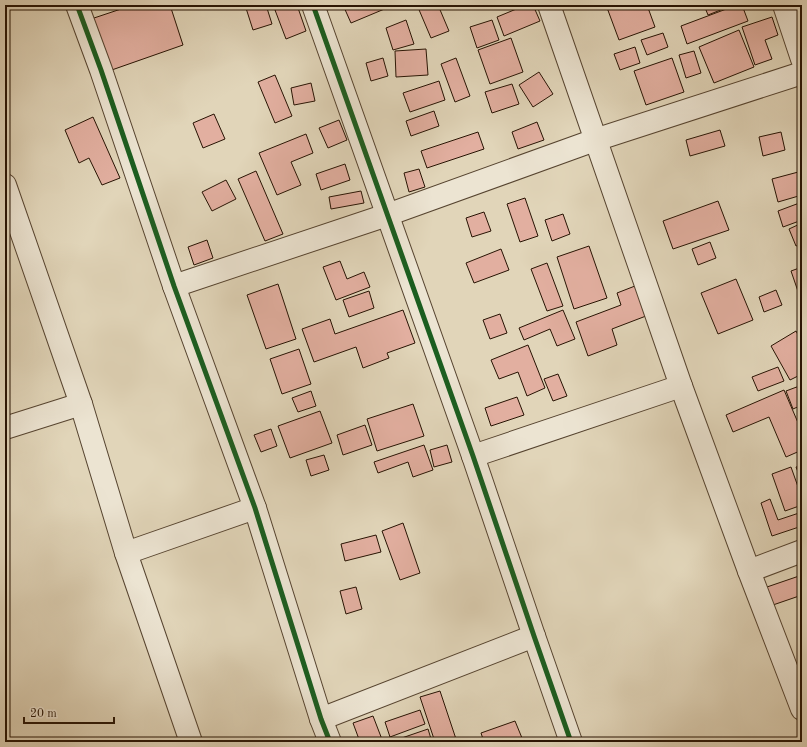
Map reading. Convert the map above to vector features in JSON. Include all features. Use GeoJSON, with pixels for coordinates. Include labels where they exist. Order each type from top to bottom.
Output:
{"type":"FeatureCollection","features":[{"type":"Feature","properties":{"kind":"street"},"geometry":{"type":"LineString","coordinates":[[77,5],[101,70],[174,286],[255,508],[321,719],[330,742]]}},
{"type":"Feature","properties":{"kind":"street"},"geometry":{"type":"LineString","coordinates":[[314,5],[572,742]]}},
{"type":"Feature","properties":{"kind":"street"},"geometry":{"type":"LineString","coordinates":[[549,5],[681,386],[749,571],[802,709]]}},
{"type":"Feature","properties":{"kind":"street"},"geometry":{"type":"LineString","coordinates":[[784,5],[802,59]]}},
{"type":"Feature","properties":{"kind":"street"},"geometry":{"type":"LineString","coordinates":[[174,286],[387,215],[595,140],[802,73]]}},
{"type":"Feature","properties":{"kind":"street"},"geometry":{"type":"LineString","coordinates":[[5,185],[81,404],[126,553],[191,742]]}},
{"type":"Feature","properties":{"kind":"street"},"geometry":{"type":"LineString","coordinates":[[473,456],[681,386]]}},
{"type":"Feature","properties":{"kind":"street"},"geometry":{"type":"LineString","coordinates":[[5,428],[81,404]]}},
{"type":"Feature","properties":{"kind":"street"},"geometry":{"type":"LineString","coordinates":[[126,553],[255,508]]}},
{"type":"Feature","properties":{"kind":"street"},"geometry":{"type":"LineString","coordinates":[[749,571],[802,551]]}},
{"type":"Feature","properties":{"kind":"street"},"geometry":{"type":"LineString","coordinates":[[321,719],[534,636]]}},
{"type":"Feature","properties":{"kind":"building"},"geometry":{"type":"Polygon","coordinates":[[[133,5],[170,5],[183,45],[106,72],[88,20],[133,5]]]}},
{"type":"Feature","properties":{"kind":"building"},"geometry":{"type":"Polygon","coordinates":[[[245,5],[266,5],[272,24],[253,30],[245,5]]]}},
{"type":"Feature","properties":{"kind":"building"},"geometry":{"type":"Polygon","coordinates":[[[288,5],[297,5],[306,31],[286,39],[275,10],[288,5]]]}},
{"type":"Feature","properties":{"kind":"building"},"geometry":{"type":"Polygon","coordinates":[[[343,5],[394,5],[351,23],[343,5]]]}},
{"type":"Feature","properties":{"kind":"building"},"geometry":{"type":"Polygon","coordinates":[[[417,5],[438,5],[449,31],[431,38],[417,5]]]}},
{"type":"Feature","properties":{"kind":"building"},"geometry":{"type":"Polygon","coordinates":[[[526,5],[533,5],[540,21],[504,36],[497,17],[526,5]]]}},
{"type":"Feature","properties":{"kind":"building"},"geometry":{"type":"Polygon","coordinates":[[[606,5],[647,5],[655,27],[619,40],[606,5]]]}},
{"type":"Feature","properties":{"kind":"building"},"geometry":{"type":"Polygon","coordinates":[[[704,5],[721,5],[723,9],[708,15],[704,5]]]}},
{"type":"Feature","properties":{"kind":"building"},"geometry":{"type":"Polygon","coordinates":[[[737,5],[742,5],[748,21],[687,44],[681,26],[737,5]]]}},
{"type":"Feature","properties":{"kind":"building"},"geometry":{"type":"Polygon","coordinates":[[[772,17],[778,35],[765,40],[772,59],[755,65],[742,27],[772,17]]]}},
{"type":"Feature","properties":{"kind":"building"},"geometry":{"type":"Polygon","coordinates":[[[406,20],[414,44],[393,50],[386,28],[406,20]]]}},
{"type":"Feature","properties":{"kind":"building"},"geometry":{"type":"Polygon","coordinates":[[[492,20],[499,40],[477,48],[470,27],[492,20]]]}},
{"type":"Feature","properties":{"kind":"building"},"geometry":{"type":"Polygon","coordinates":[[[739,30],[754,67],[714,83],[699,47],[739,30]]]}},
{"type":"Feature","properties":{"kind":"building"},"geometry":{"type":"Polygon","coordinates":[[[663,33],[668,47],[647,55],[641,40],[663,33]]]}},
{"type":"Feature","properties":{"kind":"building"},"geometry":{"type":"Polygon","coordinates":[[[511,38],[523,72],[490,84],[478,50],[511,38]]]}},
{"type":"Feature","properties":{"kind":"building"},"geometry":{"type":"Polygon","coordinates":[[[635,47],[640,63],[620,70],[614,54],[635,47]]]}},
{"type":"Feature","properties":{"kind":"building"},"geometry":{"type":"Polygon","coordinates":[[[426,49],[428,75],[396,77],[395,51],[426,49]]]}},
{"type":"Feature","properties":{"kind":"building"},"geometry":{"type":"Polygon","coordinates":[[[694,51],[701,73],[686,78],[679,55],[694,51]]]}},
{"type":"Feature","properties":{"kind":"building"},"geometry":{"type":"Polygon","coordinates":[[[383,58],[388,76],[371,81],[366,63],[383,58]]]}},
{"type":"Feature","properties":{"kind":"building"},"geometry":{"type":"Polygon","coordinates":[[[456,58],[470,96],[455,102],[441,64],[456,58]]]}},
{"type":"Feature","properties":{"kind":"building"},"geometry":{"type":"Polygon","coordinates":[[[672,58],[684,92],[646,105],[634,71],[672,58]]]}},
{"type":"Feature","properties":{"kind":"building"},"geometry":{"type":"Polygon","coordinates":[[[539,72],[553,94],[533,107],[519,85],[539,72]]]}},
{"type":"Feature","properties":{"kind":"building"},"geometry":{"type":"Polygon","coordinates":[[[275,75],[292,116],[275,123],[258,82],[275,75]]]}},
{"type":"Feature","properties":{"kind":"building"},"geometry":{"type":"Polygon","coordinates":[[[439,81],[445,100],[410,112],[403,93],[439,81]]]}},
{"type":"Feature","properties":{"kind":"building"},"geometry":{"type":"Polygon","coordinates":[[[311,83],[315,101],[294,105],[291,88],[311,83]]]}},
{"type":"Feature","properties":{"kind":"building"},"geometry":{"type":"Polygon","coordinates":[[[512,84],[519,104],[492,113],[485,92],[512,84]]]}},
{"type":"Feature","properties":{"kind":"building"},"geometry":{"type":"Polygon","coordinates":[[[434,111],[439,126],[411,136],[406,121],[434,111]]]}},
{"type":"Feature","properties":{"kind":"building"},"geometry":{"type":"Polygon","coordinates":[[[214,114],[225,139],[203,148],[193,123],[214,114]]]}},
{"type":"Feature","properties":{"kind":"building"},"geometry":{"type":"Polygon","coordinates":[[[93,117],[120,178],[102,185],[89,158],[79,163],[65,130],[93,117]]]}},
{"type":"Feature","properties":{"kind":"building"},"geometry":{"type":"Polygon","coordinates":[[[339,120],[347,140],[328,148],[319,128],[339,120]]]}},
{"type":"Feature","properties":{"kind":"building"},"geometry":{"type":"Polygon","coordinates":[[[537,122],[544,140],[518,149],[512,132],[537,122]]]}},
{"type":"Feature","properties":{"kind":"building"},"geometry":{"type":"Polygon","coordinates":[[[720,130],[725,146],[690,156],[686,140],[720,130]]]}},
{"type":"Feature","properties":{"kind":"building"},"geometry":{"type":"Polygon","coordinates":[[[478,132],[484,149],[427,168],[421,151],[478,132]]]}},
{"type":"Feature","properties":{"kind":"building"},"geometry":{"type":"Polygon","coordinates":[[[781,132],[785,150],[763,156],[759,137],[781,132]]]}},
{"type":"Feature","properties":{"kind":"building"},"geometry":{"type":"Polygon","coordinates":[[[306,134],[313,153],[291,162],[301,185],[277,195],[259,153],[306,134]]]}},
{"type":"Feature","properties":{"kind":"building"},"geometry":{"type":"Polygon","coordinates":[[[345,164],[350,180],[321,190],[316,174],[345,164]]]}},
{"type":"Feature","properties":{"kind":"building"},"geometry":{"type":"Polygon","coordinates":[[[419,169],[425,187],[409,192],[404,173],[419,169]]]}},
{"type":"Feature","properties":{"kind":"building"},"geometry":{"type":"Polygon","coordinates":[[[256,171],[283,234],[265,241],[238,179],[256,171]]]}},
{"type":"Feature","properties":{"kind":"building"},"geometry":{"type":"Polygon","coordinates":[[[802,171],[802,195],[778,202],[772,179],[802,171]]]}},
{"type":"Feature","properties":{"kind":"building"},"geometry":{"type":"Polygon","coordinates":[[[226,180],[236,199],[212,211],[202,192],[226,180]]]}},
{"type":"Feature","properties":{"kind":"building"},"geometry":{"type":"Polygon","coordinates":[[[361,191],[364,203],[331,209],[329,197],[361,191]]]}},
{"type":"Feature","properties":{"kind":"building"},"geometry":{"type":"Polygon","coordinates":[[[525,198],[538,236],[520,242],[507,204],[525,198]]]}},
{"type":"Feature","properties":{"kind":"building"},"geometry":{"type":"Polygon","coordinates":[[[718,201],[729,230],[673,249],[663,221],[718,201]]]}},
{"type":"Feature","properties":{"kind":"building"},"geometry":{"type":"Polygon","coordinates":[[[802,202],[802,220],[783,227],[778,211],[802,202]]]}},
{"type":"Feature","properties":{"kind":"building"},"geometry":{"type":"Polygon","coordinates":[[[484,212],[491,231],[472,237],[466,218],[484,212]]]}},
{"type":"Feature","properties":{"kind":"building"},"geometry":{"type":"Polygon","coordinates":[[[563,214],[570,234],[552,241],[545,220],[563,214]]]}},
{"type":"Feature","properties":{"kind":"building"},"geometry":{"type":"Polygon","coordinates":[[[802,223],[802,244],[796,246],[789,229],[802,223]]]}},
{"type":"Feature","properties":{"kind":"building"},"geometry":{"type":"Polygon","coordinates":[[[207,240],[213,258],[194,265],[188,247],[207,240]]]}},
{"type":"Feature","properties":{"kind":"building"},"geometry":{"type":"Polygon","coordinates":[[[710,242],[716,258],[698,265],[692,249],[710,242]]]}},
{"type":"Feature","properties":{"kind":"building"},"geometry":{"type":"Polygon","coordinates":[[[589,246],[607,298],[574,309],[557,257],[589,246]]]}},
{"type":"Feature","properties":{"kind":"building"},"geometry":{"type":"Polygon","coordinates":[[[501,249],[509,270],[474,283],[466,263],[501,249]]]}},
{"type":"Feature","properties":{"kind":"building"},"geometry":{"type":"Polygon","coordinates":[[[340,261],[347,279],[364,272],[370,287],[336,300],[323,267],[340,261]]]}},
{"type":"Feature","properties":{"kind":"building"},"geometry":{"type":"Polygon","coordinates":[[[547,263],[563,306],[547,311],[531,269],[547,263]]]}},
{"type":"Feature","properties":{"kind":"building"},"geometry":{"type":"Polygon","coordinates":[[[802,267],[802,303],[791,271],[802,267]]]}},
{"type":"Feature","properties":{"kind":"building"},"geometry":{"type":"Polygon","coordinates":[[[736,279],[753,320],[718,334],[701,293],[736,279]]]}},
{"type":"Feature","properties":{"kind":"building"},"geometry":{"type":"Polygon","coordinates":[[[278,284],[296,339],[266,349],[247,295],[278,284]]]}},
{"type":"Feature","properties":{"kind":"building"},"geometry":{"type":"Polygon","coordinates":[[[635,286],[646,316],[612,329],[617,345],[588,356],[576,322],[621,305],[617,293],[635,286]]]}},
{"type":"Feature","properties":{"kind":"building"},"geometry":{"type":"Polygon","coordinates":[[[776,290],[782,305],[764,312],[759,297],[776,290]]]}},
{"type":"Feature","properties":{"kind":"building"},"geometry":{"type":"Polygon","coordinates":[[[369,291],[374,308],[349,317],[343,300],[369,291]]]}},
{"type":"Feature","properties":{"kind":"building"},"geometry":{"type":"Polygon","coordinates":[[[403,310],[415,343],[387,353],[389,358],[363,368],[356,347],[314,362],[302,329],[330,319],[335,334],[403,310]]]}},
{"type":"Feature","properties":{"kind":"building"},"geometry":{"type":"Polygon","coordinates":[[[563,310],[575,339],[557,346],[550,329],[524,340],[519,328],[563,310]]]}},
{"type":"Feature","properties":{"kind":"building"},"geometry":{"type":"Polygon","coordinates":[[[500,314],[507,333],[490,339],[483,320],[500,314]]]}},
{"type":"Feature","properties":{"kind":"building"},"geometry":{"type":"Polygon","coordinates":[[[796,331],[802,342],[802,374],[790,380],[771,346],[796,331]]]}},
{"type":"Feature","properties":{"kind":"building"},"geometry":{"type":"Polygon","coordinates":[[[528,345],[545,388],[527,396],[518,372],[499,379],[491,360],[528,345]]]}},
{"type":"Feature","properties":{"kind":"building"},"geometry":{"type":"Polygon","coordinates":[[[299,349],[311,384],[282,394],[270,359],[299,349]]]}},
{"type":"Feature","properties":{"kind":"building"},"geometry":{"type":"Polygon","coordinates":[[[778,367],[784,381],[758,391],[752,377],[778,367]]]}},
{"type":"Feature","properties":{"kind":"building"},"geometry":{"type":"Polygon","coordinates":[[[558,374],[567,396],[553,401],[544,379],[558,374]]]}},
{"type":"Feature","properties":{"kind":"building"},"geometry":{"type":"Polygon","coordinates":[[[802,385],[802,405],[793,409],[786,391],[802,385]]]}},
{"type":"Feature","properties":{"kind":"building"},"geometry":{"type":"Polygon","coordinates":[[[784,390],[802,432],[802,450],[786,457],[769,417],[733,432],[726,415],[784,390]]]}},
{"type":"Feature","properties":{"kind":"building"},"geometry":{"type":"Polygon","coordinates":[[[311,391],[316,406],[298,412],[292,398],[311,391]]]}},
{"type":"Feature","properties":{"kind":"building"},"geometry":{"type":"Polygon","coordinates":[[[517,397],[524,415],[491,426],[485,408],[517,397]]]}},
{"type":"Feature","properties":{"kind":"building"},"geometry":{"type":"Polygon","coordinates":[[[413,404],[424,436],[377,451],[367,419],[413,404]]]}},
{"type":"Feature","properties":{"kind":"building"},"geometry":{"type":"Polygon","coordinates":[[[320,411],[332,443],[290,458],[278,426],[320,411]]]}},
{"type":"Feature","properties":{"kind":"building"},"geometry":{"type":"Polygon","coordinates":[[[365,425],[372,445],[343,455],[337,435],[365,425]]]}},
{"type":"Feature","properties":{"kind":"building"},"geometry":{"type":"Polygon","coordinates":[[[271,429],[277,446],[261,452],[254,435],[271,429]]]}},
{"type":"Feature","properties":{"kind":"building"},"geometry":{"type":"Polygon","coordinates":[[[424,445],[433,470],[413,477],[408,462],[378,473],[374,462],[424,445]]]}},
{"type":"Feature","properties":{"kind":"building"},"geometry":{"type":"Polygon","coordinates":[[[447,445],[452,462],[434,467],[430,450],[447,445]]]}},
{"type":"Feature","properties":{"kind":"building"},"geometry":{"type":"Polygon","coordinates":[[[324,455],[329,470],[311,476],[306,460],[324,455]]]}},
{"type":"Feature","properties":{"kind":"building"},"geometry":{"type":"Polygon","coordinates":[[[802,465],[802,482],[796,467],[802,465]]]}},
{"type":"Feature","properties":{"kind":"building"},"geometry":{"type":"Polygon","coordinates":[[[791,467],[802,498],[802,505],[785,511],[772,474],[791,467]]]}},
{"type":"Feature","properties":{"kind":"building"},"geometry":{"type":"Polygon","coordinates":[[[770,499],[778,520],[802,512],[802,526],[772,536],[761,503],[770,499]]]}},
{"type":"Feature","properties":{"kind":"building"},"geometry":{"type":"Polygon","coordinates":[[[403,523],[420,573],[400,580],[382,531],[403,523]]]}},
{"type":"Feature","properties":{"kind":"building"},"geometry":{"type":"Polygon","coordinates":[[[376,535],[381,552],[345,561],[341,544],[376,535]]]}},
{"type":"Feature","properties":{"kind":"building"},"geometry":{"type":"Polygon","coordinates":[[[802,575],[802,595],[770,606],[764,588],[802,575]]]}},
{"type":"Feature","properties":{"kind":"building"},"geometry":{"type":"Polygon","coordinates":[[[356,587],[362,609],[346,614],[340,591],[356,587]]]}},
{"type":"Feature","properties":{"kind":"building"},"geometry":{"type":"Polygon","coordinates":[[[440,691],[457,742],[435,742],[420,697],[440,691]]]}},
{"type":"Feature","properties":{"kind":"building"},"geometry":{"type":"Polygon","coordinates":[[[420,710],[425,724],[390,737],[385,722],[420,710]]]}},
{"type":"Feature","properties":{"kind":"building"},"geometry":{"type":"Polygon","coordinates":[[[373,716],[383,742],[360,742],[353,723],[373,716]]]}},
{"type":"Feature","properties":{"kind":"building"},"geometry":{"type":"Polygon","coordinates":[[[515,721],[522,738],[510,742],[484,742],[481,733],[515,721]]]}},
{"type":"Feature","properties":{"kind":"building"},"geometry":{"type":"Polygon","coordinates":[[[428,729],[432,742],[393,741],[428,729]]]}},
{"type":"Feature","properties":{"kind":"cycle path"},"geometry":{"type":"LineString","coordinates":[[77,5],[101,70],[174,286],[255,508],[321,719],[330,742]]}},
{"type":"Feature","properties":{"kind":"cycle path"},"geometry":{"type":"LineString","coordinates":[[313,5],[473,456],[571,742]]}}]}
